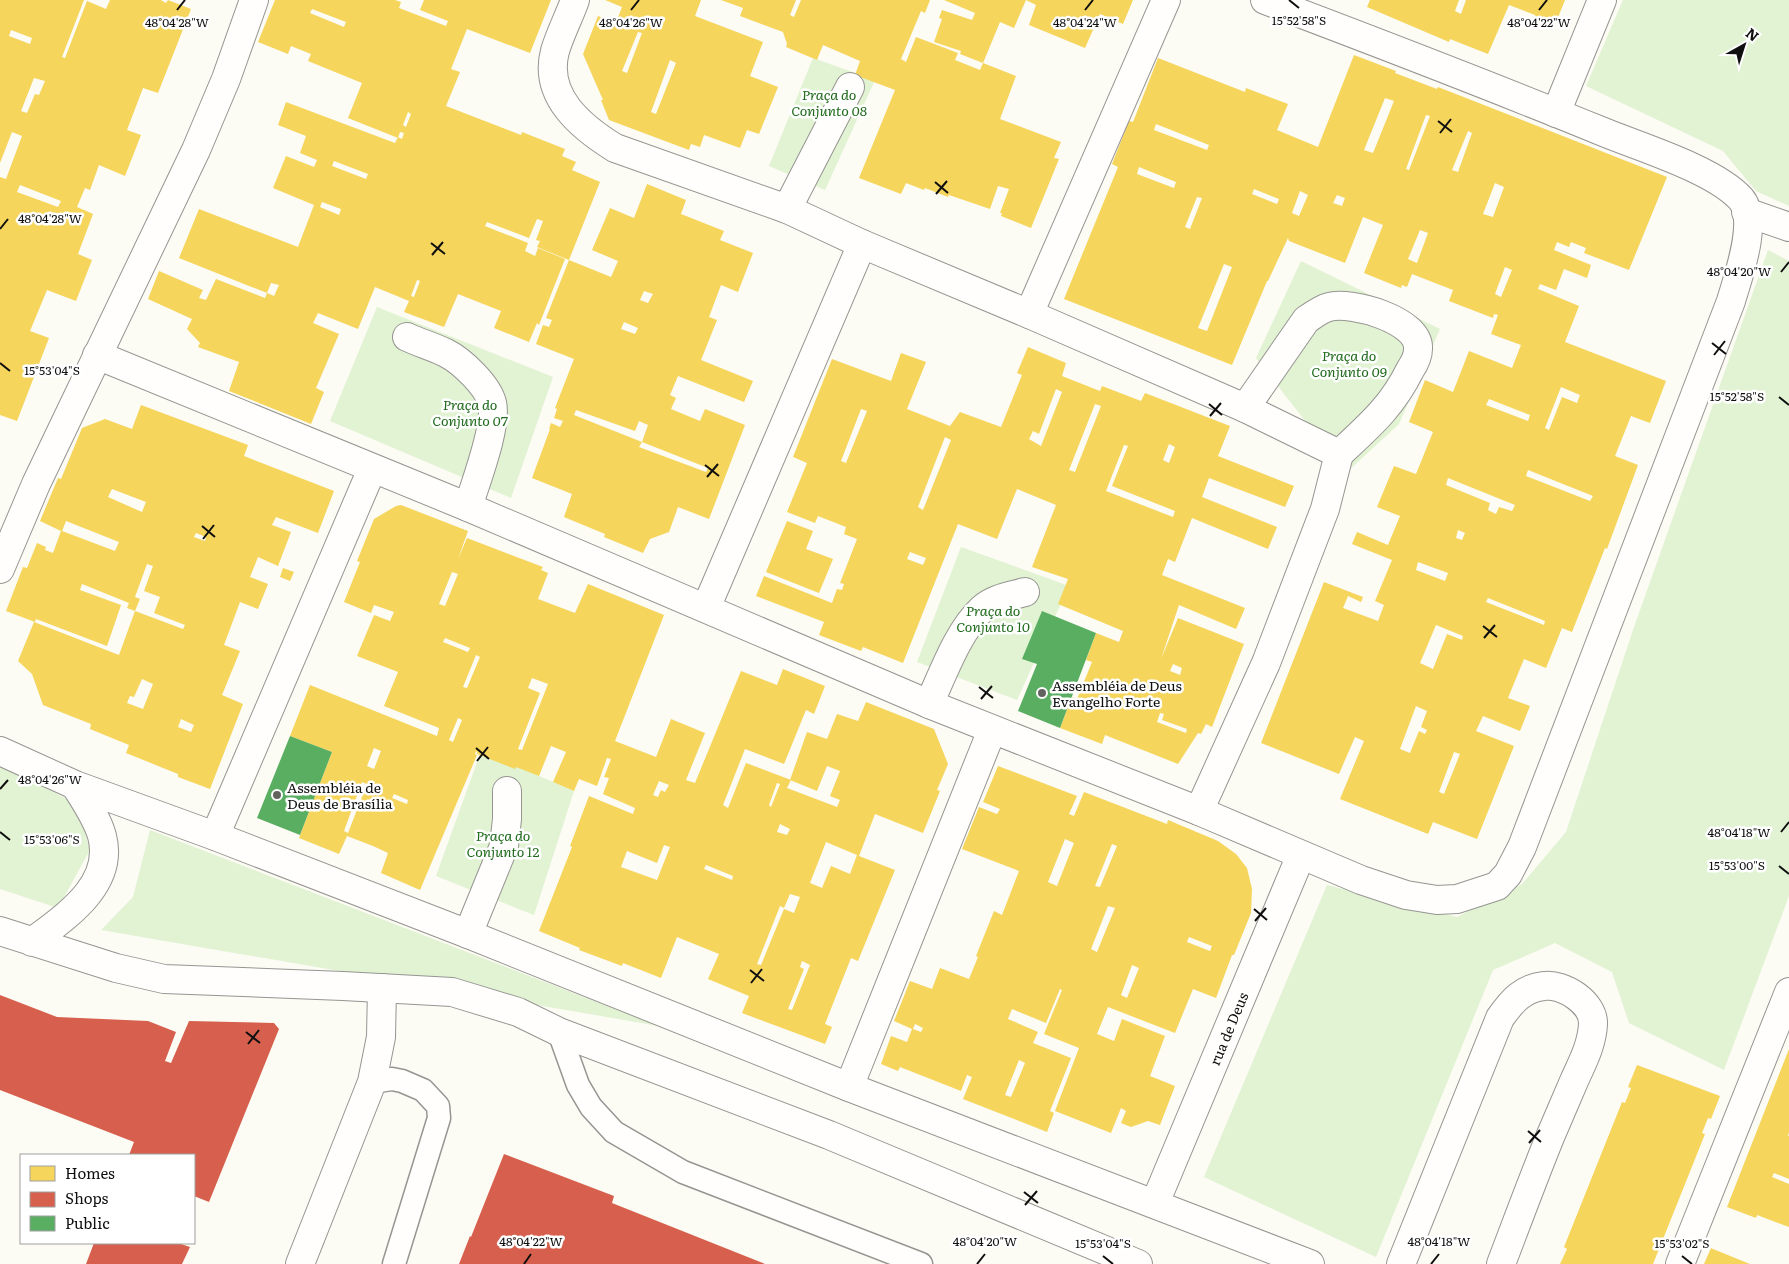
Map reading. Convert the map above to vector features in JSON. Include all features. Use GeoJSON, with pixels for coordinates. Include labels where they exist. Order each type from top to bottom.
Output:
{"type":"FeatureCollection","features":[{"type":"Feature","properties":{"kind":"street"},"geometry":{"type":"LineString","coordinates":[[575,0],[555,51],[553,77],[560,97],[574,118],[593,134],[615,148],[787,209],[862,244],[1245,408],[1339,454]]}},
{"type":"Feature","properties":{"kind":"street"},"geometry":{"type":"LineString","coordinates":[[1029,314],[1166,0]]}},
{"type":"Feature","properties":{"kind":"street"},"geometry":{"type":"LineString","coordinates":[[1556,112],[1602,0]]}},
{"type":"Feature","properties":{"kind":"street"},"geometry":{"type":"LineString","coordinates":[[0,569],[36,484],[196,150],[226,79],[247,2]]}},
{"type":"Feature","properties":{"kind":"street"},"geometry":{"type":"LineString","coordinates":[[97,355],[468,508],[929,704],[1200,810],[1361,880],[1397,892],[1437,900],[1457,899],[1482,892],[1496,886],[1508,874],[1522,847],[1731,301],[1744,260],[1748,225],[1746,212],[1742,200],[1704,172],[1276,2]]}},
{"type":"Feature","properties":{"kind":"street"},"geometry":{"type":"LineString","coordinates":[[787,209],[850,87]]}},
{"type":"Feature","properties":{"kind":"street"},"geometry":{"type":"LineString","coordinates":[[1746,212],[1789,227]]}},
{"type":"Feature","properties":{"kind":"street"},"geometry":{"type":"LineString","coordinates":[[706,608],[862,244]]}},
{"type":"Feature","properties":{"kind":"street"},"geometry":{"type":"LineString","coordinates":[[1200,810],[1266,663],[1325,509],[1339,454],[1386,409],[1403,386],[1419,347],[1415,337],[1391,318],[1349,305],[1329,307],[1306,320],[1245,408]]}},
{"type":"Feature","properties":{"kind":"street"},"geometry":{"type":"LineString","coordinates":[[407,337],[448,354],[488,390],[493,405],[492,420],[468,508]]}},
{"type":"Feature","properties":{"kind":"street"},"geometry":{"type":"LineString","coordinates":[[215,836],[372,469]]}},
{"type":"Feature","properties":{"kind":"street"},"geometry":{"type":"LineString","coordinates":[[929,704],[955,648],[976,615],[997,599],[1025,592]]}},
{"type":"Feature","properties":{"kind":"street"},"geometry":{"type":"LineString","coordinates":[[849,1087],[992,730]]}},
{"type":"Feature","properties":{"kind":"street"},"geometry":{"type":"LineString","coordinates":[[0,751],[75,785],[215,836],[468,934],[849,1087],[1310,1264]]}},
{"type":"Feature","properties":{"kind":"street"},"geometry":{"type":"LineString","coordinates":[[32,942],[89,894],[101,871],[104,857],[102,836],[92,813],[75,785]]}},
{"type":"Feature","properties":{"kind":"street"},"geometry":{"type":"LineString","coordinates":[[468,934],[504,846],[507,819],[506,791]]}},
{"type":"Feature","properties":{"kind":"street","name":"rua de Deus"},"geometry":{"type":"LineString","coordinates":[[1154,1203],[1301,855]]}},
{"type":"Feature","properties":{"kind":"street"},"geometry":{"type":"LineString","coordinates":[[0,931],[116,968],[164,979],[452,992],[518,1012],[559,1032],[829,1135],[1138,1264]]}},
{"type":"Feature","properties":{"kind":"street"},"geometry":{"type":"LineString","coordinates":[[1401,1264],[1500,1018],[1522,992],[1536,986],[1550,985],[1568,991],[1588,1009],[1593,1022],[1589,1047],[1545,1150],[1501,1264]]}},
{"type":"Feature","properties":{"kind":"street"},"geometry":{"type":"LineString","coordinates":[[300,1264],[372,1082],[381,1037],[382,988]]}},
{"type":"Feature","properties":{"kind":"street"},"geometry":{"type":"LineString","coordinates":[[1680,1264],[1789,992]]}},
{"type":"Feature","properties":{"kind":"lane"},"geometry":{"type":"LineString","coordinates":[[559,1032],[578,1085],[591,1107],[614,1132],[683,1172],[921,1264]]}},
{"type":"Feature","properties":{"kind":"lane"},"geometry":{"type":"LineString","coordinates":[[372,1082],[392,1079],[402,1081],[423,1090],[438,1106],[439,1118],[394,1264]]}},
{"type":"Feature","properties":{"kind":"green space"},"geometry":{"type":"Polygon","coordinates":[[[1623,0],[1789,0],[1789,206],[1756,191],[1723,151],[1586,86],[1623,0]]]}},
{"type":"Feature","properties":{"kind":"green space","name":"Praça do Conjunto 08"},"geometry":{"type":"Polygon","coordinates":[[[813,58],[875,80],[825,190],[769,166],[813,58]]]}},
{"type":"Feature","properties":{"kind":"green space"},"geometry":{"type":"Polygon","coordinates":[[[1768,250],[1789,261],[1789,896],[1724,1070],[1629,1023],[1612,972],[1555,943],[1493,970],[1376,1257],[1204,1177],[1327,885],[1457,917],[1522,884],[1566,832],[1634,627],[1768,250]]]}},
{"type":"Feature","properties":{"kind":"green space","name":"Praça do Conjunto 09"},"geometry":{"type":"Polygon","coordinates":[[[1301,261],[1440,329],[1399,424],[1346,473],[1256,358],[1301,261]]]}},
{"type":"Feature","properties":{"kind":"green space","name":"Praça do Conjunto 07"},"geometry":{"type":"Polygon","coordinates":[[[377,307],[553,377],[511,498],[330,421],[377,307]]]}},
{"type":"Feature","properties":{"kind":"green space","name":"Praça do Conjunto 10"},"geometry":{"type":"Polygon","coordinates":[[[961,547],[1069,586],[1017,700],[917,662],[961,547]]]}},
{"type":"Feature","properties":{"kind":"green space","name":"Praça do Conjunto 12"},"geometry":{"type":"Polygon","coordinates":[[[481,751],[574,791],[534,915],[436,876],[481,751]]]}},
{"type":"Feature","properties":{"kind":"green space"},"geometry":{"type":"Polygon","coordinates":[[[0,767],[9,768],[76,804],[90,850],[58,908],[0,889],[0,767]]]}},
{"type":"Feature","properties":{"kind":"green space"},"geometry":{"type":"Polygon","coordinates":[[[150,830],[659,1026],[101,930],[133,897],[150,830]]]}},
{"type":"Feature","properties":{"kind":"building: Homes"},"geometry":{"type":"Polygon","coordinates":[[[0,0],[84,0],[62,57],[65,58],[87,1],[106,9],[110,0],[161,0],[166,3],[168,0],[191,9],[158,93],[143,88],[127,130],[141,135],[125,176],[99,165],[90,190],[85,188],[77,207],[93,214],[78,254],[92,260],[76,301],[47,290],[30,331],[49,338],[17,421],[0,415],[0,177],[6,179],[22,136],[12,132],[0,163],[0,0]],[[11,30],[9,36],[30,44],[32,38],[11,30]],[[34,78],[21,111],[27,113],[35,94],[39,95],[45,81],[34,78]],[[20,185],[17,192],[58,207],[61,201],[20,185]]]}},
{"type":"Feature","properties":{"kind":"building: Homes"},"geometry":{"type":"Polygon","coordinates":[[[275,0],[395,0],[401,2],[399,8],[446,26],[448,21],[420,10],[424,0],[551,0],[530,53],[467,29],[451,69],[460,72],[446,106],[521,135],[522,132],[565,149],[562,156],[576,162],[572,170],[600,182],[569,260],[537,247],[540,241],[536,240],[543,221],[537,219],[529,238],[487,222],[485,226],[528,243],[525,251],[535,256],[538,248],[565,259],[539,325],[537,323],[529,342],[494,328],[501,311],[458,294],[444,327],[404,312],[409,301],[375,287],[358,329],[318,313],[313,323],[339,334],[316,388],[324,392],[311,424],[229,391],[239,362],[198,347],[200,343],[187,329],[192,319],[148,299],[159,271],[203,290],[199,298],[206,300],[216,279],[265,298],[267,293],[179,258],[199,209],[298,247],[314,205],[273,188],[286,156],[314,167],[317,160],[300,153],[306,136],[278,125],[286,102],[395,143],[398,138],[348,118],[362,83],[308,61],[311,54],[291,46],[288,54],[258,42],[275,0]],[[312,9],[310,13],[344,27],[346,22],[312,9]],[[408,112],[403,125],[406,127],[411,114],[408,112]],[[400,132],[398,137],[402,139],[404,133],[400,132]],[[334,161],[332,166],[366,179],[368,174],[334,161]],[[322,202],[320,207],[339,215],[341,209],[322,202]],[[417,280],[411,296],[414,297],[420,281],[417,280]],[[271,283],[267,293],[274,296],[279,285],[271,283]]]}},
{"type":"Feature","properties":{"kind":"building: Homes"},"geometry":{"type":"Polygon","coordinates":[[[605,0],[701,0],[695,16],[763,42],[750,76],[778,87],[759,134],[747,130],[740,148],[704,135],[700,147],[691,144],[689,150],[609,120],[601,100],[603,100],[583,54],[598,16],[616,23],[622,7],[605,0]],[[638,32],[622,71],[627,73],[642,33],[638,32]],[[670,60],[651,112],[656,114],[676,63],[670,60]]]}},
{"type":"Feature","properties":{"kind":"building: Homes"},"geometry":{"type":"Polygon","coordinates":[[[721,0],[796,0],[790,15],[794,17],[801,0],[930,0],[925,13],[921,11],[901,59],[906,62],[916,37],[958,53],[955,60],[980,70],[983,63],[1016,76],[1000,119],[1061,142],[1054,158],[1059,159],[1031,228],[1001,216],[1002,213],[1000,213],[1009,189],[998,186],[990,209],[906,183],[901,194],[859,178],[895,90],[855,75],[860,61],[823,45],[817,60],[786,47],[787,44],[783,32],[740,16],[743,8],[721,0]]]}},
{"type":"Feature","properties":{"kind":"building: Homes"},"geometry":{"type":"Polygon","coordinates":[[[944,0],[1026,0],[1014,28],[1000,22],[983,63],[960,54],[961,51],[934,42],[942,19],[939,18],[942,10],[972,20],[975,13],[944,0]]]}},
{"type":"Feature","properties":{"kind":"building: Homes"},"geometry":{"type":"Polygon","coordinates":[[[1026,0],[1133,0],[1123,24],[1100,14],[1085,48],[1029,25],[1036,5],[1026,0]]]}},
{"type":"Feature","properties":{"kind":"building: Homes"},"geometry":{"type":"Polygon","coordinates":[[[1370,0],[1459,0],[1455,11],[1461,14],[1466,0],[1565,0],[1557,20],[1541,28],[1535,15],[1509,5],[1488,54],[1450,39],[1449,42],[1367,7],[1370,0]]]}},
{"type":"Feature","properties":{"kind":"building: Homes"},"geometry":{"type":"Polygon","coordinates":[[[1354,55],[1396,71],[1395,73],[1437,89],[1438,87],[1667,177],[1629,270],[1584,253],[1586,248],[1571,242],[1569,247],[1557,242],[1554,250],[1591,265],[1587,278],[1564,269],[1556,290],[1540,284],[1538,289],[1579,306],[1565,342],[1666,381],[1650,423],[1631,416],[1615,456],[1638,465],[1607,549],[1605,548],[1572,632],[1562,628],[1546,668],[1524,659],[1508,698],[1530,706],[1520,731],[1483,716],[1476,731],[1514,746],[1477,839],[1433,822],[1428,834],[1340,799],[1364,741],[1355,737],[1339,774],[1261,743],[1324,582],[1363,597],[1361,602],[1348,596],[1343,608],[1378,621],[1384,605],[1375,601],[1392,560],[1352,544],[1357,532],[1388,545],[1400,516],[1377,507],[1394,466],[1416,474],[1433,432],[1409,422],[1425,380],[1453,392],[1469,351],[1512,368],[1521,345],[1491,334],[1498,315],[1494,314],[1493,318],[1449,301],[1453,290],[1412,274],[1407,287],[1402,285],[1401,288],[1364,273],[1383,225],[1363,217],[1345,263],[1289,241],[1288,238],[1267,281],[1232,365],[1064,299],[1118,167],[1112,164],[1129,121],[1133,122],[1158,58],[1245,92],[1246,88],[1288,104],[1277,130],[1318,147],[1354,55]],[[1385,98],[1364,150],[1373,153],[1394,101],[1385,98]],[[1426,115],[1406,169],[1409,170],[1430,116],[1426,115]],[[1156,124],[1154,130],[1207,150],[1209,145],[1156,124]],[[1468,131],[1452,170],[1458,172],[1472,133],[1468,131]],[[1139,167],[1137,174],[1174,188],[1176,182],[1139,167]],[[1495,183],[1483,214],[1493,217],[1504,187],[1495,183]],[[1254,189],[1252,194],[1277,204],[1279,199],[1254,189]],[[1300,191],[1292,213],[1299,216],[1308,195],[1300,191]],[[1337,195],[1333,203],[1342,206],[1345,198],[1337,195]],[[1197,197],[1185,227],[1190,229],[1202,198],[1197,197]],[[1420,230],[1408,259],[1417,263],[1428,233],[1420,230]],[[1224,264],[1198,328],[1207,331],[1232,267],[1224,264]],[[1505,267],[1495,294],[1501,297],[1512,270],[1505,267]],[[1561,387],[1545,428],[1549,430],[1562,397],[1577,403],[1580,395],[1561,387]],[[1489,399],[1486,405],[1528,421],[1530,415],[1489,399]],[[1528,470],[1526,476],[1590,501],[1593,496],[1528,470]],[[1448,478],[1446,485],[1490,503],[1488,510],[1496,514],[1499,507],[1512,511],[1515,505],[1448,478]],[[1458,530],[1456,538],[1462,540],[1465,533],[1458,530]],[[1418,562],[1416,570],[1445,581],[1448,573],[1418,562]],[[1488,598],[1486,602],[1544,625],[1545,621],[1488,598]],[[1436,625],[1420,663],[1433,669],[1447,634],[1462,640],[1463,636],[1436,625]],[[1416,706],[1400,749],[1410,753],[1419,731],[1425,734],[1427,730],[1421,727],[1427,711],[1416,706]],[[1454,752],[1439,792],[1444,794],[1460,754],[1454,752]]]}},
{"type":"Feature","properties":{"kind":"building: Homes"},"geometry":{"type":"Polygon","coordinates":[[[647,184],[686,200],[681,214],[724,231],[720,240],[753,253],[738,292],[721,285],[709,317],[717,320],[701,360],[753,381],[744,402],[678,376],[670,395],[676,398],[671,409],[700,421],[705,409],[745,425],[709,519],[678,507],[669,532],[650,539],[643,553],[604,537],[605,534],[564,517],[572,494],[532,478],[551,423],[560,427],[563,421],[554,418],[557,409],[555,408],[574,359],[536,344],[543,325],[549,327],[552,320],[546,318],[569,260],[611,277],[618,261],[592,250],[610,208],[634,218],[647,184]],[[644,291],[640,300],[648,303],[653,294],[644,291]],[[624,322],[621,329],[635,334],[638,328],[624,322]],[[576,410],[574,415],[642,442],[648,425],[639,421],[635,431],[576,410]],[[642,442],[639,447],[706,472],[708,468],[642,442]]]}},
{"type":"Feature","properties":{"kind":"building: Homes"},"geometry":{"type":"Polygon","coordinates":[[[1028,347],[1066,363],[1062,376],[1100,391],[1102,386],[1141,401],[1145,393],[1230,426],[1218,456],[1294,486],[1285,507],[1209,478],[1202,497],[1277,527],[1268,549],[1192,518],[1175,562],[1168,559],[1162,575],[1245,608],[1236,629],[1179,605],[1161,659],[1178,618],[1244,644],[1212,727],[1206,724],[1201,734],[1198,733],[1178,764],[1105,735],[1102,744],[1060,728],[1072,697],[1077,699],[1092,662],[1086,660],[1096,633],[1119,642],[1123,631],[1058,604],[1068,579],[1032,567],[1056,505],[1017,489],[997,539],[958,524],[903,663],[863,647],[861,651],[819,635],[824,622],[756,596],[764,576],[832,603],[837,589],[842,590],[844,584],[840,583],[857,539],[844,534],[846,527],[818,516],[815,523],[787,512],[807,463],[793,457],[832,359],[891,381],[901,353],[926,362],[907,409],[950,426],[960,412],[1001,427],[1022,375],[1017,373],[1028,347]],[[1056,389],[1039,434],[1033,431],[1029,439],[1041,446],[1062,392],[1056,389]],[[1095,404],[1069,470],[1075,472],[1101,406],[1095,404]],[[861,409],[841,461],[846,463],[867,411],[861,409]],[[945,437],[918,507],[923,510],[951,440],[945,437]],[[1169,444],[1163,460],[1169,463],[1175,447],[1169,444]],[[1124,445],[1106,491],[1173,517],[1175,511],[1112,486],[1128,446],[1124,445]],[[910,552],[907,559],[923,565],[926,558],[910,552]],[[1173,664],[1170,671],[1180,675],[1182,668],[1173,664]],[[1160,713],[1157,722],[1186,733],[1187,729],[1162,720],[1164,714],[1160,713]]]}},
{"type":"Feature","properties":{"kind":"building: Homes"},"geometry":{"type":"Polygon","coordinates":[[[141,405],[248,445],[244,456],[334,491],[318,533],[276,517],[272,525],[291,532],[278,566],[258,557],[250,577],[268,584],[258,609],[240,602],[224,645],[240,651],[222,695],[243,704],[210,789],[178,777],[178,774],[126,753],[129,745],[90,729],[91,724],[43,705],[32,674],[18,661],[34,622],[119,655],[135,611],[127,608],[129,603],[82,584],[80,590],[121,605],[107,646],[36,619],[35,622],[6,611],[23,567],[27,568],[37,543],[46,547],[45,550],[53,553],[61,531],[40,521],[58,478],[61,479],[82,428],[105,419],[132,429],[141,405]],[[112,489],[108,497],[142,512],[146,502],[112,489]],[[66,521],[62,531],[115,551],[119,542],[66,521]],[[196,533],[194,537],[205,541],[206,537],[196,533]],[[147,564],[135,597],[140,599],[135,611],[183,629],[185,625],[154,613],[160,597],[144,591],[153,566],[147,564]],[[142,679],[134,697],[130,696],[127,703],[143,709],[153,684],[142,679]],[[181,719],[178,727],[191,732],[194,725],[181,719]]]}},
{"type":"Feature","properties":{"kind":"building: Homes"},"geometry":{"type":"Polygon","coordinates":[[[401,505],[468,531],[458,559],[467,538],[543,567],[541,570],[548,573],[538,599],[575,613],[588,584],[664,615],[615,741],[656,757],[671,719],[705,733],[686,780],[695,783],[741,671],[777,685],[783,669],[825,686],[814,714],[806,710],[784,764],[745,749],[723,805],[728,808],[746,763],[790,780],[807,732],[827,739],[837,714],[858,721],[866,702],[934,729],[948,764],[937,790],[940,791],[923,833],[875,814],[859,856],[895,870],[858,961],[851,958],[825,1024],[832,1027],[825,1044],[742,1013],[749,996],[708,979],[719,954],[677,937],[661,978],[623,963],[622,966],[579,950],[580,948],[539,931],[572,847],[570,846],[589,796],[633,814],[635,808],[603,794],[609,778],[604,777],[611,759],[607,758],[597,786],[579,779],[574,791],[553,782],[566,752],[551,746],[539,776],[477,754],[476,751],[475,754],[477,755],[420,890],[381,873],[388,853],[373,846],[347,836],[339,854],[299,838],[332,752],[290,736],[310,685],[437,736],[439,728],[384,706],[398,672],[357,656],[374,615],[390,621],[394,612],[374,605],[371,613],[344,602],[360,562],[357,561],[374,519],[401,505]],[[452,572],[439,604],[445,606],[458,574],[452,572]],[[445,638],[443,642],[468,652],[470,648],[445,638]],[[476,655],[463,687],[467,688],[480,657],[476,655]],[[532,678],[528,688],[540,693],[518,749],[522,750],[548,684],[532,678]],[[458,718],[449,740],[453,742],[462,720],[458,718]],[[374,748],[367,766],[374,769],[381,751],[374,748]],[[827,766],[817,791],[791,780],[787,788],[837,807],[840,800],[830,796],[840,771],[827,766]],[[659,781],[653,795],[658,797],[661,790],[665,792],[669,785],[659,781]],[[362,782],[344,831],[348,833],[367,784],[362,782]],[[777,783],[769,805],[771,807],[780,784],[777,783]],[[394,794],[392,798],[407,804],[408,800],[394,794]],[[780,824],[777,832],[787,835],[790,829],[780,824]],[[826,842],[810,883],[822,888],[831,866],[850,874],[857,855],[826,842]],[[664,845],[657,863],[627,851],[621,867],[657,880],[670,847],[664,845]],[[706,865],[704,869],[732,880],[733,876],[706,865]],[[790,894],[784,908],[780,906],[757,964],[761,965],[784,909],[794,913],[800,897],[790,894]],[[802,961],[800,967],[804,969],[788,1009],[792,1010],[810,965],[802,961]]]}},
{"type":"Feature","properties":{"kind":"building: Homes"},"geometry":{"type":"Polygon","coordinates":[[[787,521],[813,531],[806,549],[833,559],[819,593],[766,572],[787,521]]]}},
{"type":"Feature","properties":{"kind":"building: Homes"},"geometry":{"type":"Polygon","coordinates":[[[283,568],[294,572],[290,581],[280,577],[283,568]]]}},
{"type":"Feature","properties":{"kind":"building: Homes"},"geometry":{"type":"Polygon","coordinates":[[[998,766],[1077,796],[1069,814],[1074,816],[1084,792],[1167,824],[1168,820],[1218,841],[1236,854],[1247,868],[1252,889],[1251,913],[1234,955],[1232,955],[1216,998],[1193,989],[1175,1033],[1108,1007],[1097,1034],[1114,1041],[1122,1019],[1165,1036],[1150,1076],[1175,1086],[1160,1125],[1148,1121],[1131,1127],[1121,1123],[1126,1111],[1121,1108],[1111,1133],[1055,1111],[1079,1048],[1044,1034],[1062,990],[1060,989],[1046,1023],[1012,1009],[1008,1019],[1038,1032],[1033,1043],[1071,1058],[1050,1111],[1054,1113],[1047,1132],[963,1099],[972,1077],[967,1075],[961,1091],[900,1067],[898,1071],[881,1064],[891,1036],[907,1042],[912,1029],[894,1021],[910,981],[932,989],[940,968],[969,979],[994,911],[1002,915],[1019,871],[962,849],[979,807],[997,814],[1000,809],[983,802],[998,766]],[[1065,839],[1048,882],[1057,886],[1074,843],[1065,839]],[[1112,844],[1095,886],[1100,887],[1117,846],[1112,844]],[[1108,906],[1091,949],[1097,952],[1115,908],[1108,906]],[[1189,937],[1187,942],[1210,951],[1212,946],[1189,937]],[[1132,965],[1121,995],[1127,998],[1139,968],[1132,965]],[[915,1024],[913,1029],[921,1032],[923,1028],[915,1024]],[[1019,1060],[1005,1095],[1011,1097],[1025,1063],[1019,1060]]]}},
{"type":"Feature","properties":{"kind":"building: Homes"},"geometry":{"type":"Polygon","coordinates":[[[1789,1049],[1789,1179],[1774,1173],[1772,1177],[1789,1184],[1789,1227],[1757,1215],[1756,1218],[1727,1207],[1789,1049]]]}},
{"type":"Feature","properties":{"kind":"building: Homes"},"geometry":{"type":"Polygon","coordinates":[[[1637,1065],[1720,1096],[1711,1119],[1708,1118],[1702,1133],[1705,1134],[1653,1264],[1560,1264],[1567,1249],[1564,1247],[1622,1102],[1625,1103],[1631,1088],[1628,1087],[1637,1065]]]}},
{"type":"Feature","properties":{"kind":"building: Homes"},"geometry":{"type":"Polygon","coordinates":[[[1711,1248],[1713,1249],[1750,1264],[1704,1264],[1711,1248]]]}},
{"type":"Feature","properties":{"kind":"building: Shops"},"geometry":{"type":"Polygon","coordinates":[[[0,995],[57,1017],[148,1021],[176,1032],[165,1061],[171,1063],[189,1021],[274,1023],[279,1029],[209,1202],[195,1196],[195,1154],[129,1154],[134,1142],[0,1090],[0,995]]]}},
{"type":"Feature","properties":{"kind":"building: Shops"},"geometry":{"type":"Polygon","coordinates":[[[504,1154],[614,1196],[612,1203],[765,1264],[459,1264],[504,1154]]]}},
{"type":"Feature","properties":{"kind":"building: Shops"},"geometry":{"type":"Polygon","coordinates":[[[94,1244],[181,1244],[190,1247],[182,1264],[86,1264],[94,1244]]]}},
{"type":"Feature","properties":{"kind":"building: Public"},"geometry":{"type":"Polygon","coordinates":[[[1042,611],[1096,633],[1060,728],[1018,711],[1037,664],[1022,659],[1042,611]]]}},
{"type":"Feature","properties":{"kind":"building: Public"},"geometry":{"type":"Polygon","coordinates":[[[290,736],[332,752],[300,835],[257,818],[290,736]]]}},
{"type":"Feature","properties":{"kind":"place","name":"Assembléia de Deus Evangelho Forte"},"geometry":{"type":"Point","coordinates":[1042,693]}},
{"type":"Feature","properties":{"kind":"place","name":"Assembléia de Deus de Brasília"},"geometry":{"type":"Point","coordinates":[277,795]}}]}
